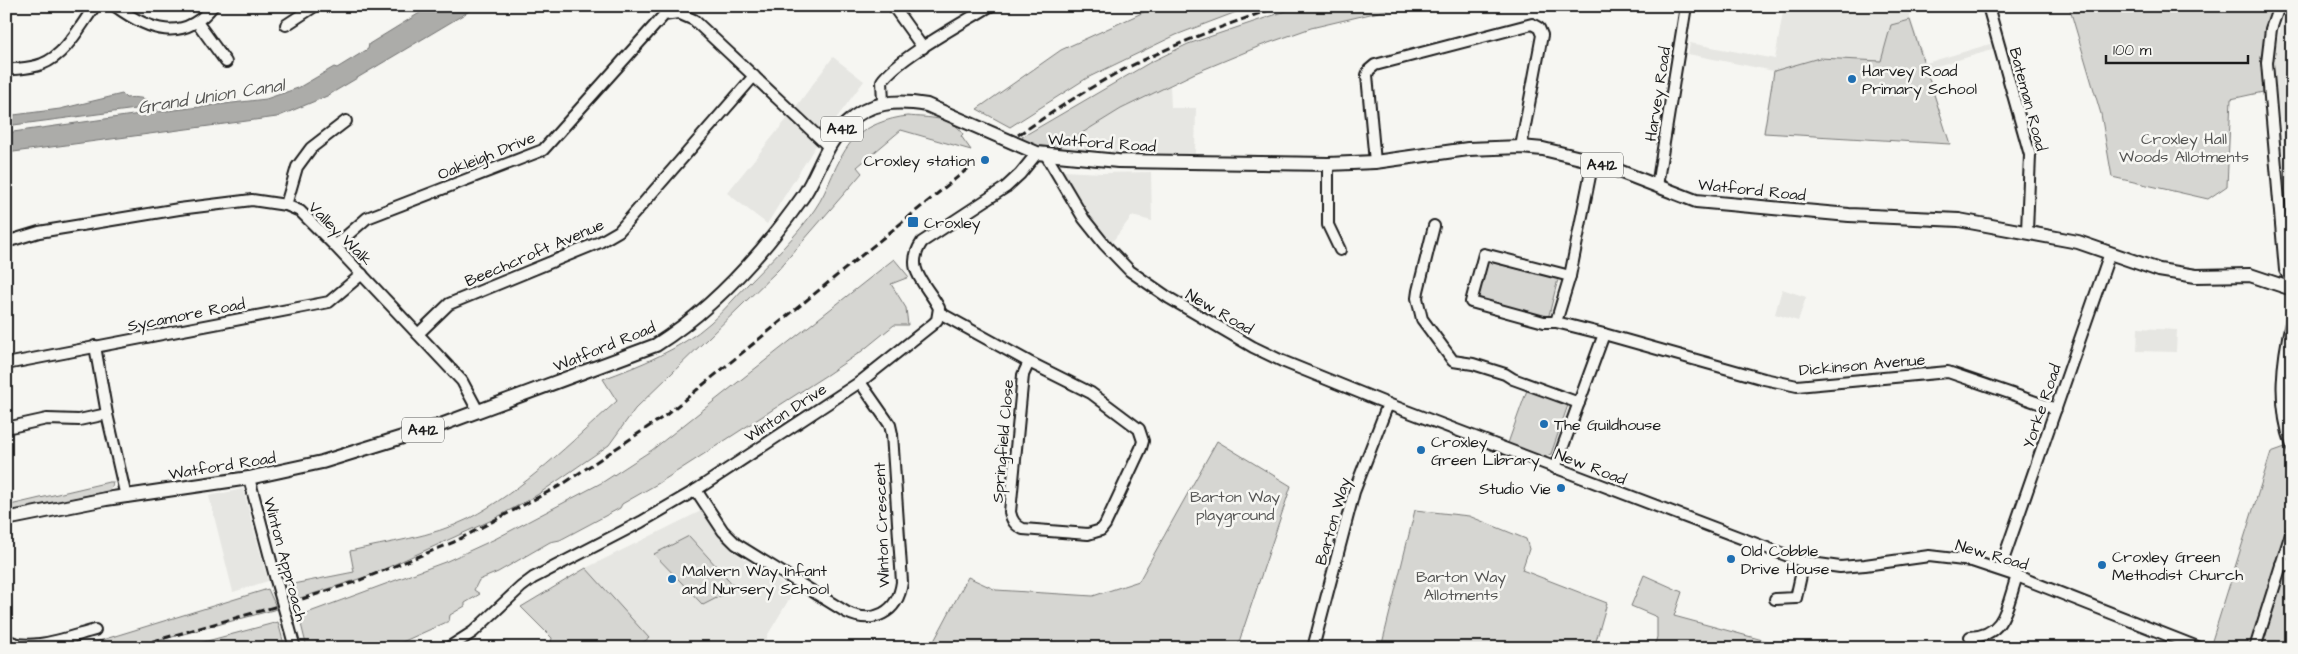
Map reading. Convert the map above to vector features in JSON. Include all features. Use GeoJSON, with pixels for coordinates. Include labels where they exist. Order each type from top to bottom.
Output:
{"type":"FeatureCollection","features":[{"type":"Feature","properties":{"kind":"main road","name":"Watford Road"},"geometry":{"type":"LineString","coordinates":[[6,519],[30,513],[249,478],[322,462],[438,426],[656,346],[683,328],[721,293],[769,240],[804,194],[828,146],[847,123],[883,102],[908,102],[927,105],[1042,154],[1118,161],[1328,164],[1375,162],[1468,149],[1521,147],[1572,155],[1593,161],[1687,198],[1711,203],[1849,216],[1960,220],[2078,242],[2159,270],[2196,276],[2250,274],[2292,289]]}},
{"type":"Feature","properties":{"kind":"street"},"geometry":{"type":"LineString","coordinates":[[6,70],[36,66],[52,58],[62,50],[94,6]]}},
{"type":"Feature","properties":{"kind":"street"},"geometry":{"type":"LineString","coordinates":[[115,6],[140,23],[157,29],[175,30],[197,22],[213,6]]}},
{"type":"Feature","properties":{"kind":"street"},"geometry":{"type":"LineString","coordinates":[[286,25],[315,6]]}},
{"type":"Feature","properties":{"kind":"street"},"geometry":{"type":"LineString","coordinates":[[893,6],[923,48]]}},
{"type":"Feature","properties":{"kind":"street"},"geometry":{"type":"LineString","coordinates":[[883,102],[882,81],[885,77],[923,48],[990,6]]}},
{"type":"Feature","properties":{"kind":"street","name":"Harvey Road"},"geometry":{"type":"LineString","coordinates":[[1658,186],[1686,6]]}},
{"type":"Feature","properties":{"kind":"street","name":"Bateman Road"},"geometry":{"type":"LineString","coordinates":[[1988,6],[2030,155],[2027,231]]}},
{"type":"Feature","properties":{"kind":"street"},"geometry":{"type":"LineString","coordinates":[[2278,6],[2271,29],[2267,63],[2285,270],[2292,283]]}},
{"type":"Feature","properties":{"kind":"street","name":"Oakleigh Drive"},"geometry":{"type":"LineString","coordinates":[[335,246],[367,218],[543,150],[664,15],[678,13],[694,20],[754,76]]}},
{"type":"Feature","properties":{"kind":"street"},"geometry":{"type":"LineString","coordinates":[[197,22],[226,62]]}},
{"type":"Feature","properties":{"kind":"street"},"geometry":{"type":"LineString","coordinates":[[1375,162],[1367,75],[1369,70],[1375,65],[1532,24],[1539,28],[1542,35],[1521,147]]}},
{"type":"Feature","properties":{"kind":"street"},"geometry":{"type":"LineString","coordinates":[[754,76],[828,146]]}},
{"type":"Feature","properties":{"kind":"street","name":"Beechcroft Avenue"},"geometry":{"type":"LineString","coordinates":[[418,334],[449,304],[600,242],[619,231],[754,76]]}},
{"type":"Feature","properties":{"kind":"street"},"geometry":{"type":"LineString","coordinates":[[286,205],[297,167],[311,148],[346,121]]}},
{"type":"Feature","properties":{"kind":"street"},"geometry":{"type":"LineString","coordinates":[[940,313],[936,301],[916,273],[914,264],[918,248],[922,242],[1006,187],[1042,154]]}},
{"type":"Feature","properties":{"kind":"street","name":"New Road"},"geometry":{"type":"LineString","coordinates":[[1042,154],[1104,244],[1130,271],[1148,285],[1253,347],[1282,361],[1388,404],[1804,562],[1840,566],[1865,566],[1929,556],[1972,561],[2017,576],[2200,648]]}},
{"type":"Feature","properties":{"kind":"street"},"geometry":{"type":"LineString","coordinates":[[1556,322],[1570,276],[1593,161]]}},
{"type":"Feature","properties":{"kind":"street"},"geometry":{"type":"LineString","coordinates":[[1328,164],[1328,225],[1340,250]]}},
{"type":"Feature","properties":{"kind":"street","name":"Valley Walk"},"geometry":{"type":"LineString","coordinates":[[6,242],[38,232],[179,209],[252,200],[286,205],[300,211],[335,246],[462,381],[478,411]]}},
{"type":"Feature","properties":{"kind":"street"},"geometry":{"type":"LineString","coordinates":[[1434,226],[1417,298],[1422,319],[1447,354],[1458,363],[1473,364],[1505,374],[1579,403]]}},
{"type":"Feature","properties":{"kind":"street","name":"Yorke Road"},"geometry":{"type":"LineString","coordinates":[[2000,570],[2110,253]]}},
{"type":"Feature","properties":{"kind":"street","name":"Dickinson Avenue"},"geometry":{"type":"LineString","coordinates":[[1570,276],[1484,254],[1470,302],[1544,322],[1556,322],[1604,334],[1797,386],[1948,372],[2056,409]]}},
{"type":"Feature","properties":{"kind":"street","name":"Sycamore Road"},"geometry":{"type":"LineString","coordinates":[[6,364],[329,302],[362,274]]}},
{"type":"Feature","properties":{"kind":"street","name":"Springfield Close"},"geometry":{"type":"LineString","coordinates":[[940,313],[1029,362],[1091,393],[1142,434],[1141,448],[1105,525],[1094,533],[1023,529],[1012,520],[1010,512],[1020,395],[1023,375],[1029,362]]}},
{"type":"Feature","properties":{"kind":"street","name":"Winton Drive"},"geometry":{"type":"LineString","coordinates":[[448,648],[474,632],[521,586],[533,578],[641,522],[696,490],[860,382],[933,324],[940,313]]}},
{"type":"Feature","properties":{"kind":"street"},"geometry":{"type":"LineString","coordinates":[[2292,318],[2283,355],[2282,398],[2292,446]]}},
{"type":"Feature","properties":{"kind":"street"},"geometry":{"type":"LineString","coordinates":[[1555,468],[1604,334]]}},
{"type":"Feature","properties":{"kind":"street"},"geometry":{"type":"LineString","coordinates":[[95,346],[107,414],[126,497]]}},
{"type":"Feature","properties":{"kind":"street","name":"Winton Crescent"},"geometry":{"type":"LineString","coordinates":[[696,490],[722,531],[736,544],[854,616],[868,618],[883,614],[895,603],[902,582],[892,434],[890,425],[860,382]]}},
{"type":"Feature","properties":{"kind":"street","name":"Barton Way"},"geometry":{"type":"LineString","coordinates":[[1313,648],[1354,492],[1388,404]]}},
{"type":"Feature","properties":{"kind":"street"},"geometry":{"type":"LineString","coordinates":[[6,428],[47,419],[79,420],[107,414]]}},
{"type":"Feature","properties":{"kind":"street","name":"Winton Approach"},"geometry":{"type":"LineString","coordinates":[[249,478],[295,648]]}},
{"type":"Feature","properties":{"kind":"street"},"geometry":{"type":"LineString","coordinates":[[2255,648],[2292,530]]}},
{"type":"Feature","properties":{"kind":"street"},"geometry":{"type":"LineString","coordinates":[[1775,599],[1796,598],[1804,562]]}},
{"type":"Feature","properties":{"kind":"street"},"geometry":{"type":"LineString","coordinates":[[2281,564],[2292,566]]}},
{"type":"Feature","properties":{"kind":"street"},"geometry":{"type":"LineString","coordinates":[[1970,637],[1994,631],[2001,623],[2017,576]]}},
{"type":"Feature","properties":{"kind":"street"},"geometry":{"type":"LineString","coordinates":[[6,639],[20,646],[30,646],[94,630]]}},
{"type":"Feature","properties":{"kind":"shaded area"},"geometry":{"type":"Polygon","coordinates":[[[431,6],[478,6],[327,96],[277,117],[6,153],[6,133],[140,114],[136,109],[6,126],[6,116],[60,109],[122,94],[126,98],[141,98],[150,101],[158,112],[266,99],[298,88],[334,67],[337,68],[368,49],[369,44],[431,6]]]}},
{"type":"Feature","properties":{"kind":"shaded area","name":"Harvey Road Primary School"},"geometry":{"type":"Polygon","coordinates":[[[1784,6],[1906,6],[1926,63],[1990,44],[1992,50],[1927,69],[1950,144],[1763,133],[1774,71],[1688,54],[1690,43],[1775,59],[1784,6]]]}},
{"type":"Feature","properties":{"kind":"shaded area"},"geometry":{"type":"Polygon","coordinates":[[[2288,6],[2292,6],[2292,252],[2282,128],[2271,59],[2288,6]]]}},
{"type":"Feature","properties":{"kind":"shaded area"},"geometry":{"type":"Polygon","coordinates":[[[833,57],[864,81],[815,147],[767,224],[727,193],[787,119],[833,57]]]}},
{"type":"Feature","properties":{"kind":"shaded area"},"geometry":{"type":"Polygon","coordinates":[[[1170,85],[1171,108],[1196,108],[1195,154],[1108,152],[1108,149],[1061,149],[1068,141],[1121,109],[1170,85]]]}},
{"type":"Feature","properties":{"kind":"shaded area"},"geometry":{"type":"Polygon","coordinates":[[[1062,171],[1102,173],[1151,172],[1152,221],[1132,216],[1112,242],[1092,220],[1062,171]]]}},
{"type":"Feature","properties":{"kind":"shaded area"},"geometry":{"type":"Polygon","coordinates":[[[1782,289],[1806,297],[1798,321],[1775,314],[1782,289]]]}},
{"type":"Feature","properties":{"kind":"shaded area"},"geometry":{"type":"Polygon","coordinates":[[[2138,328],[2177,330],[2176,352],[2137,351],[2138,328]]]}},
{"type":"Feature","properties":{"kind":"shaded area"},"geometry":{"type":"Polygon","coordinates":[[[243,489],[268,581],[233,592],[209,496],[243,489]]]}},
{"type":"Feature","properties":{"kind":"shaded area","name":"Malvern Way Infant and Nursery School"},"geometry":{"type":"Polygon","coordinates":[[[703,510],[707,512],[731,550],[794,591],[767,636],[766,648],[557,648],[551,643],[552,638],[521,607],[586,568],[703,510]]]}},
{"type":"Feature","properties":{"kind":"green space"},"geometry":{"type":"Polygon","coordinates":[[[1157,6],[1252,6],[1176,35],[1087,78],[1010,127],[977,109],[1061,50],[1157,6]]]}},
{"type":"Feature","properties":{"kind":"green space"},"geometry":{"type":"Polygon","coordinates":[[[1301,6],[1404,6],[1311,28],[1260,46],[1195,73],[1121,109],[1061,146],[1047,148],[1035,145],[1024,140],[1022,137],[1149,63],[1188,44],[1301,6]]]}},
{"type":"Feature","properties":{"kind":"green space","name":"Croxley Hall Woods Allotments"},"geometry":{"type":"Polygon","coordinates":[[[2069,6],[2273,6],[2264,50],[2263,92],[2231,99],[2227,186],[2208,199],[2112,177],[2101,114],[2069,6]]]}},
{"type":"Feature","properties":{"kind":"green space","name":"Harvey Road Primary School"},"geometry":{"type":"Polygon","coordinates":[[[1910,20],[1950,144],[1764,133],[1774,71],[1819,58],[1881,61],[1891,25],[1910,20]]]}},
{"type":"Feature","properties":{"kind":"green space"},"geometry":{"type":"Polygon","coordinates":[[[908,116],[939,119],[953,124],[959,128],[963,134],[961,136],[971,150],[901,130],[857,167],[862,173],[778,270],[635,409],[609,445],[537,495],[492,520],[371,575],[294,600],[288,585],[354,572],[350,551],[425,535],[454,525],[489,507],[528,480],[617,401],[603,379],[673,349],[710,323],[800,229],[815,209],[851,142],[870,127],[908,116]]]}},
{"type":"Feature","properties":{"kind":"green space"},"geometry":{"type":"Polygon","coordinates":[[[894,259],[909,277],[891,284],[906,308],[908,325],[894,325],[862,351],[828,374],[659,483],[622,504],[620,508],[560,540],[550,542],[498,572],[479,580],[474,590],[480,594],[450,615],[449,621],[389,648],[307,648],[299,616],[445,562],[495,539],[603,482],[652,450],[894,259]]]}},
{"type":"Feature","properties":{"kind":"green space"},"geometry":{"type":"Polygon","coordinates":[[[1486,261],[1558,279],[1548,319],[1476,300],[1486,261]]]}},
{"type":"Feature","properties":{"kind":"green space"},"geometry":{"type":"Polygon","coordinates":[[[1527,390],[1568,405],[1551,454],[1542,458],[1507,446],[1527,390]]]}},
{"type":"Feature","properties":{"kind":"green space","name":"Barton Way playground"},"geometry":{"type":"Polygon","coordinates":[[[1217,441],[1291,486],[1237,648],[929,648],[968,577],[996,590],[1093,596],[1139,581],[1217,441]]]}},
{"type":"Feature","properties":{"kind":"green space"},"geometry":{"type":"Polygon","coordinates":[[[2285,447],[2292,468],[2292,513],[2251,648],[2216,648],[2211,644],[2271,452],[2285,447]]]}},
{"type":"Feature","properties":{"kind":"green space"},"geometry":{"type":"Polygon","coordinates":[[[113,482],[112,487],[108,491],[6,513],[6,506],[113,482]]]}},
{"type":"Feature","properties":{"kind":"green space","name":"Barton Way Allotments"},"geometry":{"type":"Polygon","coordinates":[[[1415,510],[1469,516],[1526,539],[1529,549],[1522,570],[1607,603],[1594,648],[1381,648],[1415,510]]]}},
{"type":"Feature","properties":{"kind":"green space"},"geometry":{"type":"Polygon","coordinates":[[[689,536],[736,588],[703,605],[654,554],[689,536]]]}},
{"type":"Feature","properties":{"kind":"green space"},"geometry":{"type":"Polygon","coordinates":[[[586,568],[649,638],[635,648],[557,648],[551,643],[552,638],[521,607],[586,568]]]}},
{"type":"Feature","properties":{"kind":"green space"},"geometry":{"type":"Polygon","coordinates":[[[2292,568],[2292,648],[2262,648],[2285,571],[2292,568]]]}},
{"type":"Feature","properties":{"kind":"green space"},"geometry":{"type":"Polygon","coordinates":[[[1644,575],[1682,592],[1674,616],[1792,648],[1654,648],[1657,637],[1657,617],[1631,606],[1644,575]]]}},
{"type":"Feature","properties":{"kind":"green space"},"geometry":{"type":"Polygon","coordinates":[[[268,589],[277,609],[131,648],[76,648],[268,589]]]}},
{"type":"Feature","properties":{"kind":"green space"},"geometry":{"type":"Polygon","coordinates":[[[278,622],[285,648],[181,648],[278,622]]]}},
{"type":"Feature","properties":{"kind":"railway"},"geometry":{"type":"LineString","coordinates":[[1018,135],[1090,88],[1135,64],[1197,37],[1281,6]]}},
{"type":"Feature","properties":{"kind":"railway"},"geometry":{"type":"LineString","coordinates":[[129,648],[299,600],[358,581],[454,542],[563,484],[666,415],[976,162]]}},
{"type":"Feature","properties":{"kind":"place","name":"Harvey Road Primary School"},"geometry":{"type":"Point","coordinates":[1852,79]}},
{"type":"Feature","properties":{"kind":"place","name":"Croxley station"},"geometry":{"type":"Point","coordinates":[985,160]}},
{"type":"Feature","properties":{"kind":"place","name":"Croxley"},"geometry":{"type":"Point","coordinates":[913,222]}},
{"type":"Feature","properties":{"kind":"place","name":"The Guildhouse"},"geometry":{"type":"Point","coordinates":[1544,424]}},
{"type":"Feature","properties":{"kind":"place","name":"Croxley Green Library"},"geometry":{"type":"Point","coordinates":[1421,450]}},
{"type":"Feature","properties":{"kind":"place","name":"Studio Vie"},"geometry":{"type":"Point","coordinates":[1561,488]}},
{"type":"Feature","properties":{"kind":"place","name":"Old Cobble Drive House"},"geometry":{"type":"Point","coordinates":[1731,559]}},
{"type":"Feature","properties":{"kind":"place","name":"Croxley Green Methodist Church"},"geometry":{"type":"Point","coordinates":[2102,565]}},
{"type":"Feature","properties":{"kind":"place","name":"Malvern Way Infant and Nursery School"},"geometry":{"type":"Point","coordinates":[672,579]}},
{"type":"Feature","properties":{"kind":"water label","name":"Grand Union Canal"},"geometry":{"type":"Point","coordinates":[211,96]}}]}
